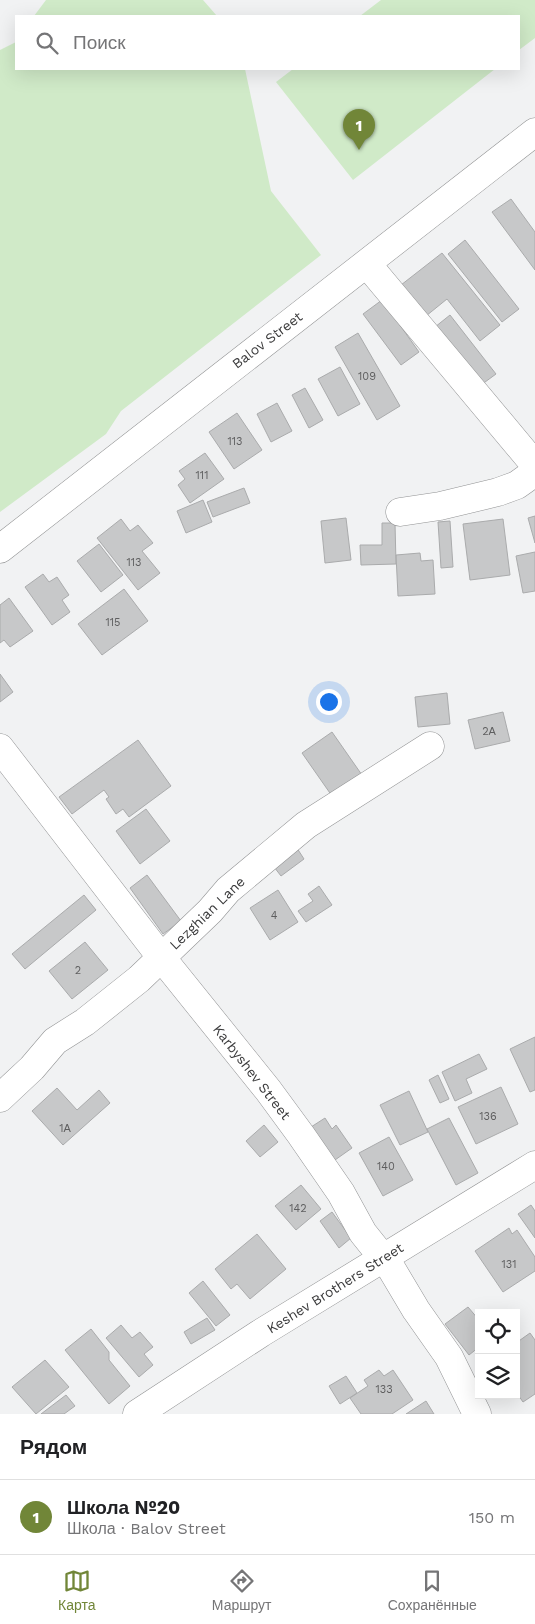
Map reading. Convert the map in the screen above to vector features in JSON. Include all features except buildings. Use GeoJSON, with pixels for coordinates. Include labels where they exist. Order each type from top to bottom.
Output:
{"type":"FeatureCollection","features":[{"type":"Feature","properties":{"kind":"street","name":"Balov Street"},"geometry":{"type":"LineString","coordinates":[[0,549],[535,132]]}},
{"type":"Feature","properties":{"kind":"street"},"geometry":{"type":"LineString","coordinates":[[368,264],[535,466]]}},
{"type":"Feature","properties":{"kind":"street"},"geometry":{"type":"LineString","coordinates":[[400,512],[440,506],[498,492],[517,485],[535,472]]}},
{"type":"Feature","properties":{"kind":"street","name":"Lezghian Lane"},"geometry":{"type":"LineString","coordinates":[[0,1098],[32,1068],[55,1041],[85,1022],[139,979],[210,911],[228,890],[306,825],[430,746]]}},
{"type":"Feature","properties":{"kind":"street","name":"Karbyshev Street"},"geometry":{"type":"LineString","coordinates":[[0,748],[161,957],[290,1120],[341,1193],[363,1233],[390,1268],[416,1310],[449,1357],[477,1414]]}},
{"type":"Feature","properties":{"kind":"street","name":"Keshev Brothers Street"},"geometry":{"type":"LineString","coordinates":[[137,1414],[261,1333],[535,1165]]}},
{"type":"Feature","properties":{"kind":"green space"},"geometry":{"type":"Polygon","coordinates":[[[46,0],[203,0],[216,15],[35,15],[46,0]]]}},
{"type":"Feature","properties":{"kind":"green space"},"geometry":{"type":"Polygon","coordinates":[[[381,0],[535,0],[535,38],[520,49],[520,15],[361,15],[381,0]]]}},
{"type":"Feature","properties":{"kind":"green space"},"geometry":{"type":"Polygon","coordinates":[[[15,42],[15,70],[245,70],[271,191],[321,255],[121,411],[106,434],[0,512],[0,50],[15,42]]]}},
{"type":"Feature","properties":{"kind":"green space"},"geometry":{"type":"Polygon","coordinates":[[[292,70],[494,70],[353,180],[276,82],[292,70]]]}},
{"type":"Feature","properties":{"kind":"place","name":"Школа №20"},"geometry":{"type":"Point","coordinates":[359,150]}}]}
